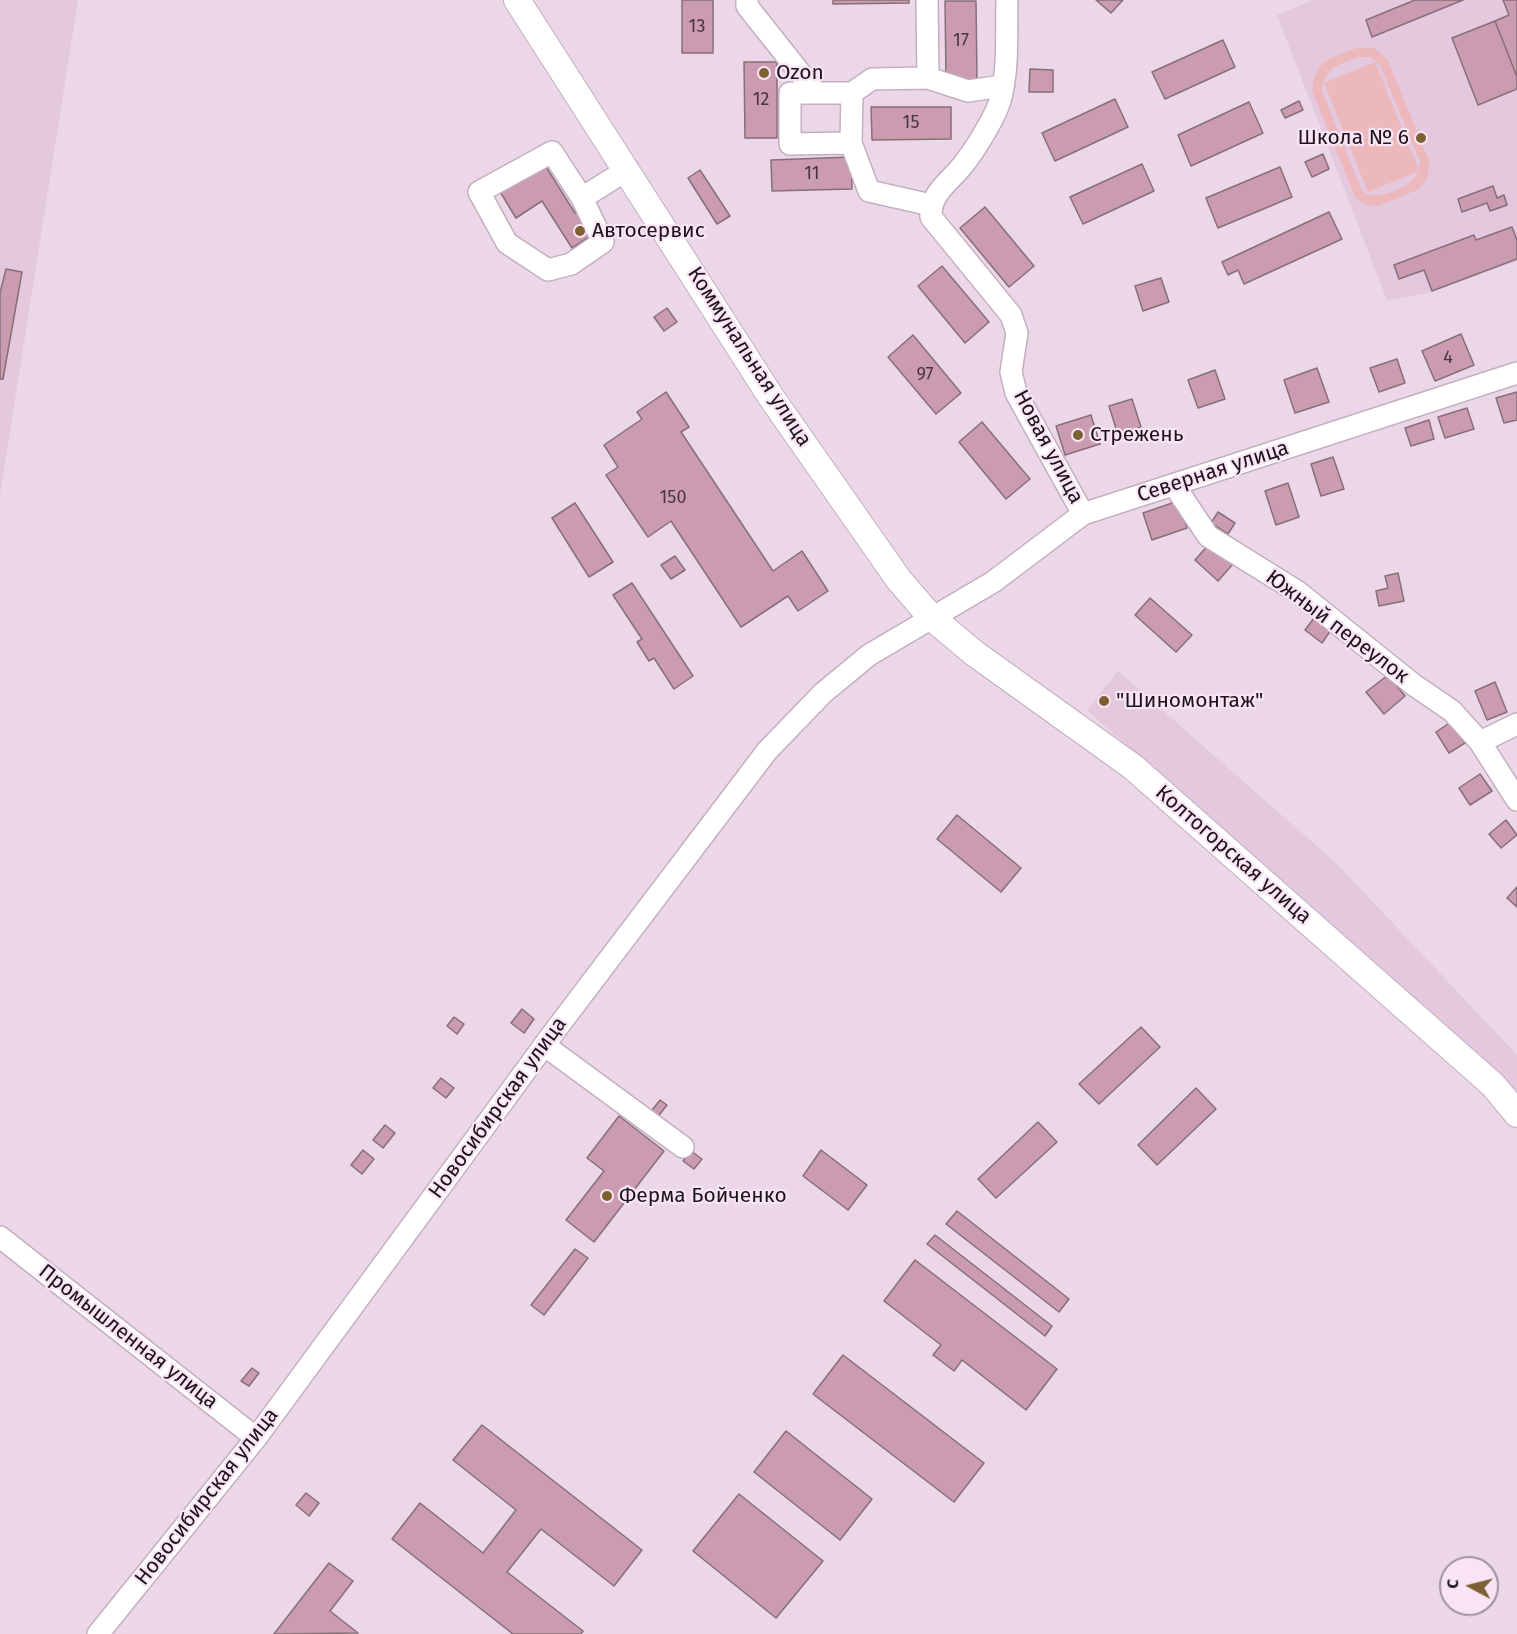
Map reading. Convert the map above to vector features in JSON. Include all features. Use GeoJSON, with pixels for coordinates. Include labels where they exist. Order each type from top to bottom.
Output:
{"type":"FeatureCollection","features":[{"type":"Feature","properties":{"kind":"main road","name":"Коммунальная улица"},"geometry":{"type":"LineString","coordinates":[[517,0],[628,169],[771,397],[899,580],[932,616]]}},
{"type":"Feature","properties":{"kind":"main road","name":"Колтогорская улица"},"geometry":{"type":"LineString","coordinates":[[932,616],[974,653],[1133,767],[1492,1085],[1517,1114]]}},
{"type":"Feature","properties":{"kind":"street"},"geometry":{"type":"LineString","coordinates":[[747,0],[747,6],[816,93]]}},
{"type":"Feature","properties":{"kind":"street"},"geometry":{"type":"LineString","coordinates":[[927,0],[928,78]]}},
{"type":"Feature","properties":{"kind":"street"},"geometry":{"type":"LineString","coordinates":[[852,93],[851,143],[868,191],[931,205],[935,194],[966,161],[999,102],[1007,0]]}},
{"type":"Feature","properties":{"kind":"street"},"geometry":{"type":"LineString","coordinates":[[851,143],[790,144],[790,93],[852,93],[872,79],[928,78],[968,91],[1002,86]]}},
{"type":"Feature","properties":{"kind":"street"},"geometry":{"type":"LineString","coordinates":[[968,91],[983,131]]}},
{"type":"Feature","properties":{"kind":"street"},"geometry":{"type":"LineString","coordinates":[[552,152],[582,198],[603,242],[571,264],[548,270],[507,243],[479,192],[552,152]]}},
{"type":"Feature","properties":{"kind":"street"},"geometry":{"type":"LineString","coordinates":[[582,198],[628,169]]}},
{"type":"Feature","properties":{"kind":"street","name":"Новая улица"},"geometry":{"type":"LineString","coordinates":[[931,205],[931,218],[1011,315],[1017,333],[1011,372],[1016,393],[1083,514]]}},
{"type":"Feature","properties":{"kind":"street","name":"Северная улица"},"geometry":{"type":"LineString","coordinates":[[932,616],[1019,565],[1070,522],[1083,514],[1517,373]]}},
{"type":"Feature","properties":{"kind":"street","name":"Южный переулок"},"geometry":{"type":"LineString","coordinates":[[1174,485],[1208,536],[1298,592],[1414,685],[1452,711],[1480,742],[1517,800]]}},
{"type":"Feature","properties":{"kind":"street","name":"Новосибирская улица"},"geometry":{"type":"LineString","coordinates":[[98,1634],[256,1438],[544,1045],[767,751],[823,693],[869,655],[932,616]]}},
{"type":"Feature","properties":{"kind":"street"},"geometry":{"type":"LineString","coordinates":[[1480,742],[1517,724]]}},
{"type":"Feature","properties":{"kind":"street"},"geometry":{"type":"LineString","coordinates":[[544,1045],[683,1147]]}},
{"type":"Feature","properties":{"kind":"street","name":"Промышленная улица"},"geometry":{"type":"LineString","coordinates":[[0,1237],[256,1438]]}},
{"type":"Feature","properties":{"kind":"shaded area"},"geometry":{"type":"Polygon","coordinates":[[[0,0],[78,0],[0,495],[0,0]]]}},
{"type":"Feature","properties":{"kind":"shaded area","name":"Школа № 6"},"geometry":{"type":"Polygon","coordinates":[[[1313,0],[1517,0],[1517,261],[1428,293],[1387,300],[1277,15],[1313,0]]]}},
{"type":"Feature","properties":{"kind":"shaded area"},"geometry":{"type":"Polygon","coordinates":[[[1357,48],[1374,48],[1388,60],[1429,161],[1428,177],[1417,190],[1378,206],[1365,205],[1355,197],[1312,91],[1317,72],[1326,61],[1357,48]],[[1359,57],[1334,68],[1326,76],[1323,82],[1322,90],[1362,191],[1376,195],[1402,188],[1419,171],[1368,192],[1324,83],[1375,62],[1419,170],[1420,162],[1380,65],[1370,57],[1359,57]]]}},
{"type":"Feature","properties":{"kind":"shaded area"},"geometry":{"type":"Polygon","coordinates":[[[1118,671],[1337,864],[1517,1055],[1517,1091],[1087,710],[1118,671]]]}},
{"type":"Feature","properties":{"kind":"building"},"geometry":{"type":"Polygon","coordinates":[[[682,0],[713,0],[713,53],[682,53],[682,0]]]}},
{"type":"Feature","properties":{"kind":"building"},"geometry":{"type":"Polygon","coordinates":[[[833,0],[909,0],[909,3],[833,4],[833,0]]]}},
{"type":"Feature","properties":{"kind":"building"},"geometry":{"type":"Polygon","coordinates":[[[1096,0],[1123,0],[1111,13],[1096,0]]]}},
{"type":"Feature","properties":{"kind":"building"},"geometry":{"type":"Polygon","coordinates":[[[1415,0],[1463,0],[1372,37],[1366,20],[1415,0]]]}},
{"type":"Feature","properties":{"kind":"building"},"geometry":{"type":"Polygon","coordinates":[[[1503,0],[1517,0],[1517,77],[1495,21],[1509,15],[1503,0]]]}},
{"type":"Feature","properties":{"kind":"building"},"geometry":{"type":"Polygon","coordinates":[[[945,1],[976,1],[977,80],[946,80],[945,1]]]}},
{"type":"Feature","properties":{"kind":"building"},"geometry":{"type":"Polygon","coordinates":[[[1495,21],[1517,77],[1517,89],[1478,105],[1452,38],[1495,21]]]}},
{"type":"Feature","properties":{"kind":"building"},"geometry":{"type":"Polygon","coordinates":[[[1223,40],[1235,67],[1165,99],[1152,72],[1223,40]]]}},
{"type":"Feature","properties":{"kind":"building"},"geometry":{"type":"Polygon","coordinates":[[[744,62],[777,62],[777,138],[745,138],[744,62]]]}},
{"type":"Feature","properties":{"kind":"building"},"geometry":{"type":"Polygon","coordinates":[[[1030,69],[1053,70],[1053,92],[1029,92],[1030,69]]]}},
{"type":"Feature","properties":{"kind":"building"},"geometry":{"type":"Polygon","coordinates":[[[1115,99],[1128,127],[1055,161],[1042,133],[1115,99]]]}},
{"type":"Feature","properties":{"kind":"building"},"geometry":{"type":"Polygon","coordinates":[[[1299,101],[1303,110],[1285,118],[1281,110],[1299,101]]]}},
{"type":"Feature","properties":{"kind":"building"},"geometry":{"type":"Polygon","coordinates":[[[1249,102],[1263,133],[1191,166],[1178,135],[1249,102]]]}},
{"type":"Feature","properties":{"kind":"building"},"geometry":{"type":"Polygon","coordinates":[[[871,107],[951,107],[951,139],[872,140],[871,107]]]}},
{"type":"Feature","properties":{"kind":"building"},"geometry":{"type":"Polygon","coordinates":[[[1323,154],[1329,169],[1312,177],[1305,162],[1323,154]]]}},
{"type":"Feature","properties":{"kind":"building"},"geometry":{"type":"Polygon","coordinates":[[[851,157],[852,189],[772,191],[771,160],[851,157]]]}},
{"type":"Feature","properties":{"kind":"building"},"geometry":{"type":"Polygon","coordinates":[[[543,162],[575,213],[580,209],[595,233],[572,248],[542,201],[516,218],[499,190],[543,162]]]}},
{"type":"Feature","properties":{"kind":"building"},"geometry":{"type":"Polygon","coordinates":[[[1142,164],[1154,191],[1083,224],[1070,197],[1142,164]]]}},
{"type":"Feature","properties":{"kind":"building"},"geometry":{"type":"Polygon","coordinates":[[[1280,167],[1292,197],[1218,228],[1206,198],[1280,167]]]}},
{"type":"Feature","properties":{"kind":"building"},"geometry":{"type":"Polygon","coordinates":[[[700,170],[730,216],[717,224],[688,178],[700,170]]]}},
{"type":"Feature","properties":{"kind":"building"},"geometry":{"type":"Polygon","coordinates":[[[1493,186],[1497,198],[1504,195],[1507,205],[1490,211],[1487,203],[1462,212],[1458,199],[1493,186]]]}},
{"type":"Feature","properties":{"kind":"building"},"geometry":{"type":"Polygon","coordinates":[[[985,207],[1034,266],[1009,287],[960,228],[985,207]]]}},
{"type":"Feature","properties":{"kind":"building"},"geometry":{"type":"Polygon","coordinates":[[[1329,212],[1342,239],[1244,284],[1238,270],[1228,275],[1222,262],[1329,212]]]}},
{"type":"Feature","properties":{"kind":"building"},"geometry":{"type":"Polygon","coordinates":[[[1512,227],[1517,240],[1517,259],[1432,291],[1424,270],[1399,279],[1394,265],[1474,235],[1476,240],[1512,227]]]}},
{"type":"Feature","properties":{"kind":"building"},"geometry":{"type":"Polygon","coordinates":[[[942,266],[989,322],[965,343],[918,286],[942,266]]]}},
{"type":"Feature","properties":{"kind":"building"},"geometry":{"type":"Polygon","coordinates":[[[6,269],[22,272],[3,379],[0,379],[0,293],[6,269]]]}},
{"type":"Feature","properties":{"kind":"building"},"geometry":{"type":"Polygon","coordinates":[[[1161,278],[1169,302],[1143,311],[1135,286],[1161,278]]]}},
{"type":"Feature","properties":{"kind":"building"},"geometry":{"type":"Polygon","coordinates":[[[667,308],[677,322],[664,331],[654,317],[667,308]]]}},
{"type":"Feature","properties":{"kind":"building"},"geometry":{"type":"Polygon","coordinates":[[[1461,334],[1474,365],[1435,381],[1422,351],[1461,334]]]}},
{"type":"Feature","properties":{"kind":"building"},"geometry":{"type":"Polygon","coordinates":[[[913,335],[961,393],[936,414],[888,357],[913,335]]]}},
{"type":"Feature","properties":{"kind":"building"},"geometry":{"type":"Polygon","coordinates":[[[1397,359],[1405,383],[1379,392],[1370,368],[1397,359]]]}},
{"type":"Feature","properties":{"kind":"building"},"geometry":{"type":"Polygon","coordinates":[[[1317,368],[1329,402],[1295,413],[1284,380],[1317,368]]]}},
{"type":"Feature","properties":{"kind":"building"},"geometry":{"type":"Polygon","coordinates":[[[1215,370],[1225,399],[1198,408],[1188,380],[1215,370]]]}},
{"type":"Feature","properties":{"kind":"building"},"geometry":{"type":"Polygon","coordinates":[[[666,392],[689,427],[681,432],[773,571],[802,551],[828,591],[798,611],[788,596],[741,627],[671,521],[648,537],[606,475],[618,467],[604,445],[642,419],[637,412],[666,392]]]}},
{"type":"Feature","properties":{"kind":"building"},"geometry":{"type":"Polygon","coordinates":[[[1517,392],[1517,420],[1504,423],[1496,398],[1517,392]]]}},
{"type":"Feature","properties":{"kind":"building"},"geometry":{"type":"Polygon","coordinates":[[[1132,399],[1141,427],[1118,435],[1109,406],[1132,399]]]}},
{"type":"Feature","properties":{"kind":"building"},"geometry":{"type":"Polygon","coordinates":[[[1467,408],[1474,429],[1445,438],[1438,417],[1467,408]]]}},
{"type":"Feature","properties":{"kind":"building","name":"Стрежень"},"geometry":{"type":"Polygon","coordinates":[[[1091,415],[1100,444],[1065,455],[1056,426],[1091,415]]]}},
{"type":"Feature","properties":{"kind":"building"},"geometry":{"type":"Polygon","coordinates":[[[1429,420],[1434,439],[1411,446],[1405,428],[1429,420]]]}},
{"type":"Feature","properties":{"kind":"building"},"geometry":{"type":"Polygon","coordinates":[[[982,422],[1030,479],[1006,499],[959,442],[982,422]]]}},
{"type":"Feature","properties":{"kind":"building"},"geometry":{"type":"Polygon","coordinates":[[[1333,457],[1344,489],[1321,496],[1311,464],[1333,457]]]}},
{"type":"Feature","properties":{"kind":"building"},"geometry":{"type":"Polygon","coordinates":[[[1288,483],[1299,517],[1276,525],[1265,491],[1288,483]]]}},
{"type":"Feature","properties":{"kind":"building"},"geometry":{"type":"Polygon","coordinates":[[[1178,501],[1187,528],[1152,540],[1143,513],[1178,501]]]}},
{"type":"Feature","properties":{"kind":"building"},"geometry":{"type":"Polygon","coordinates":[[[575,503],[613,562],[589,577],[552,518],[575,503]]]}},
{"type":"Feature","properties":{"kind":"building"},"geometry":{"type":"Polygon","coordinates":[[[1218,512],[1235,523],[1228,534],[1211,523],[1218,512]]]}},
{"type":"Feature","properties":{"kind":"building"},"geometry":{"type":"Polygon","coordinates":[[[1210,543],[1233,564],[1218,581],[1195,560],[1210,543]]]}},
{"type":"Feature","properties":{"kind":"building"},"geometry":{"type":"Polygon","coordinates":[[[675,556],[685,570],[671,579],[661,565],[675,556]]]}},
{"type":"Feature","properties":{"kind":"building"},"geometry":{"type":"Polygon","coordinates":[[[1398,573],[1404,601],[1379,606],[1376,591],[1388,588],[1385,576],[1398,573]]]}},
{"type":"Feature","properties":{"kind":"building"},"geometry":{"type":"Polygon","coordinates":[[[632,583],[693,676],[674,689],[654,658],[649,661],[637,642],[642,639],[613,595],[632,583]]]}},
{"type":"Feature","properties":{"kind":"building"},"geometry":{"type":"Polygon","coordinates":[[[1150,598],[1192,635],[1176,652],[1135,615],[1150,598]]]}},
{"type":"Feature","properties":{"kind":"building"},"geometry":{"type":"Polygon","coordinates":[[[1314,618],[1331,630],[1322,643],[1305,630],[1314,618]]]}},
{"type":"Feature","properties":{"kind":"building"},"geometry":{"type":"Polygon","coordinates":[[[1388,675],[1405,696],[1384,714],[1366,692],[1388,675]]]}},
{"type":"Feature","properties":{"kind":"building"},"geometry":{"type":"Polygon","coordinates":[[[1495,682],[1507,712],[1487,720],[1475,691],[1495,682]]]}},
{"type":"Feature","properties":{"kind":"building"},"geometry":{"type":"Polygon","coordinates":[[[1451,722],[1465,743],[1449,753],[1436,732],[1451,722]]]}},
{"type":"Feature","properties":{"kind":"building"},"geometry":{"type":"Polygon","coordinates":[[[1480,774],[1492,791],[1470,805],[1459,788],[1480,774]]]}},
{"type":"Feature","properties":{"kind":"building"},"geometry":{"type":"Polygon","coordinates":[[[957,815],[1021,868],[1001,892],[937,839],[957,815]]]}},
{"type":"Feature","properties":{"kind":"building"},"geometry":{"type":"Polygon","coordinates":[[[1506,820],[1517,835],[1501,848],[1489,834],[1506,820]]]}},
{"type":"Feature","properties":{"kind":"building"},"geometry":{"type":"Polygon","coordinates":[[[1517,887],[1517,907],[1507,898],[1517,887]]]}},
{"type":"Feature","properties":{"kind":"building"},"geometry":{"type":"Polygon","coordinates":[[[522,1009],[534,1019],[524,1033],[511,1023],[522,1009]]]}},
{"type":"Feature","properties":{"kind":"building"},"geometry":{"type":"Polygon","coordinates":[[[454,1017],[464,1024],[457,1034],[447,1026],[454,1017]]]}},
{"type":"Feature","properties":{"kind":"building"},"geometry":{"type":"Polygon","coordinates":[[[1141,1027],[1160,1047],[1099,1104],[1079,1084],[1141,1027]]]}},
{"type":"Feature","properties":{"kind":"building"},"geometry":{"type":"Polygon","coordinates":[[[441,1078],[454,1088],[446,1098],[433,1088],[441,1078]]]}},
{"type":"Feature","properties":{"kind":"building"},"geometry":{"type":"Polygon","coordinates":[[[1196,1088],[1216,1109],[1157,1165],[1138,1145],[1196,1088]]]}},
{"type":"Feature","properties":{"kind":"building"},"geometry":{"type":"Polygon","coordinates":[[[660,1100],[667,1105],[656,1119],[649,1114],[660,1100]]]}},
{"type":"Feature","properties":{"kind":"building","name":"Ферма Бойченко"},"geometry":{"type":"Polygon","coordinates":[[[619,1116],[664,1151],[594,1242],[566,1220],[604,1171],[587,1158],[619,1116]]]}},
{"type":"Feature","properties":{"kind":"building"},"geometry":{"type":"Polygon","coordinates":[[[1038,1122],[1057,1142],[996,1198],[978,1179],[1038,1122]]]}},
{"type":"Feature","properties":{"kind":"building"},"geometry":{"type":"Polygon","coordinates":[[[385,1125],[395,1133],[383,1148],[373,1140],[385,1125]]]}},
{"type":"Feature","properties":{"kind":"building"},"geometry":{"type":"Polygon","coordinates":[[[363,1150],[374,1159],[362,1174],[351,1165],[363,1150]]]}},
{"type":"Feature","properties":{"kind":"building"},"geometry":{"type":"Polygon","coordinates":[[[821,1150],[867,1185],[848,1210],[803,1176],[821,1150]]]}},
{"type":"Feature","properties":{"kind":"building"},"geometry":{"type":"Polygon","coordinates":[[[691,1151],[702,1159],[694,1169],[683,1161],[691,1151]]]}},
{"type":"Feature","properties":{"kind":"building"},"geometry":{"type":"Polygon","coordinates":[[[957,1211],[1069,1299],[1059,1312],[946,1224],[957,1211]]]}},
{"type":"Feature","properties":{"kind":"building"},"geometry":{"type":"Polygon","coordinates":[[[935,1235],[1052,1326],[1045,1336],[927,1244],[935,1235]]]}},
{"type":"Feature","properties":{"kind":"building"},"geometry":{"type":"Polygon","coordinates":[[[575,1249],[588,1258],[544,1315],[531,1305],[575,1249]]]}},
{"type":"Feature","properties":{"kind":"building"},"geometry":{"type":"Polygon","coordinates":[[[915,1260],[1057,1369],[1026,1410],[962,1360],[954,1371],[933,1355],[941,1345],[884,1301],[915,1260]]]}},
{"type":"Feature","properties":{"kind":"building"},"geometry":{"type":"Polygon","coordinates":[[[843,1355],[984,1463],[954,1502],[813,1394],[843,1355]]]}},
{"type":"Feature","properties":{"kind":"building"},"geometry":{"type":"Polygon","coordinates":[[[252,1368],[259,1373],[249,1386],[241,1381],[252,1368]]]}},
{"type":"Feature","properties":{"kind":"building"},"geometry":{"type":"Polygon","coordinates":[[[482,1425],[642,1550],[614,1586],[541,1529],[507,1572],[583,1631],[581,1634],[513,1634],[392,1539],[420,1503],[483,1553],[516,1510],[453,1460],[482,1425]]]}},
{"type":"Feature","properties":{"kind":"building"},"geometry":{"type":"Polygon","coordinates":[[[786,1431],[872,1499],[840,1540],[754,1472],[786,1431]]]}},
{"type":"Feature","properties":{"kind":"building"},"geometry":{"type":"Polygon","coordinates":[[[306,1493],[319,1503],[309,1516],[296,1505],[306,1493]]]}},
{"type":"Feature","properties":{"kind":"building"},"geometry":{"type":"Polygon","coordinates":[[[739,1494],[823,1561],[776,1618],[693,1551],[739,1494]]]}},
{"type":"Feature","properties":{"kind":"building"},"geometry":{"type":"Polygon","coordinates":[[[329,1563],[353,1581],[330,1611],[358,1633],[274,1634],[329,1563]]]}},
{"type":"Feature","properties":{"kind":"place","name":"Ozon"},"geometry":{"type":"Point","coordinates":[764,73]}},
{"type":"Feature","properties":{"kind":"place","name":"Школа № 6"},"geometry":{"type":"Point","coordinates":[1421,138]}},
{"type":"Feature","properties":{"kind":"place","name":"Автосервис"},"geometry":{"type":"Point","coordinates":[580,231]}},
{"type":"Feature","properties":{"kind":"place","name":"Стрежень"},"geometry":{"type":"Point","coordinates":[1078,435]}},
{"type":"Feature","properties":{"kind":"place","name":"\"Шиномонтаж\""},"geometry":{"type":"Point","coordinates":[1104,701]}},
{"type":"Feature","properties":{"kind":"place","name":"Ферма Бойченко"},"geometry":{"type":"Point","coordinates":[607,1196]}}]}
